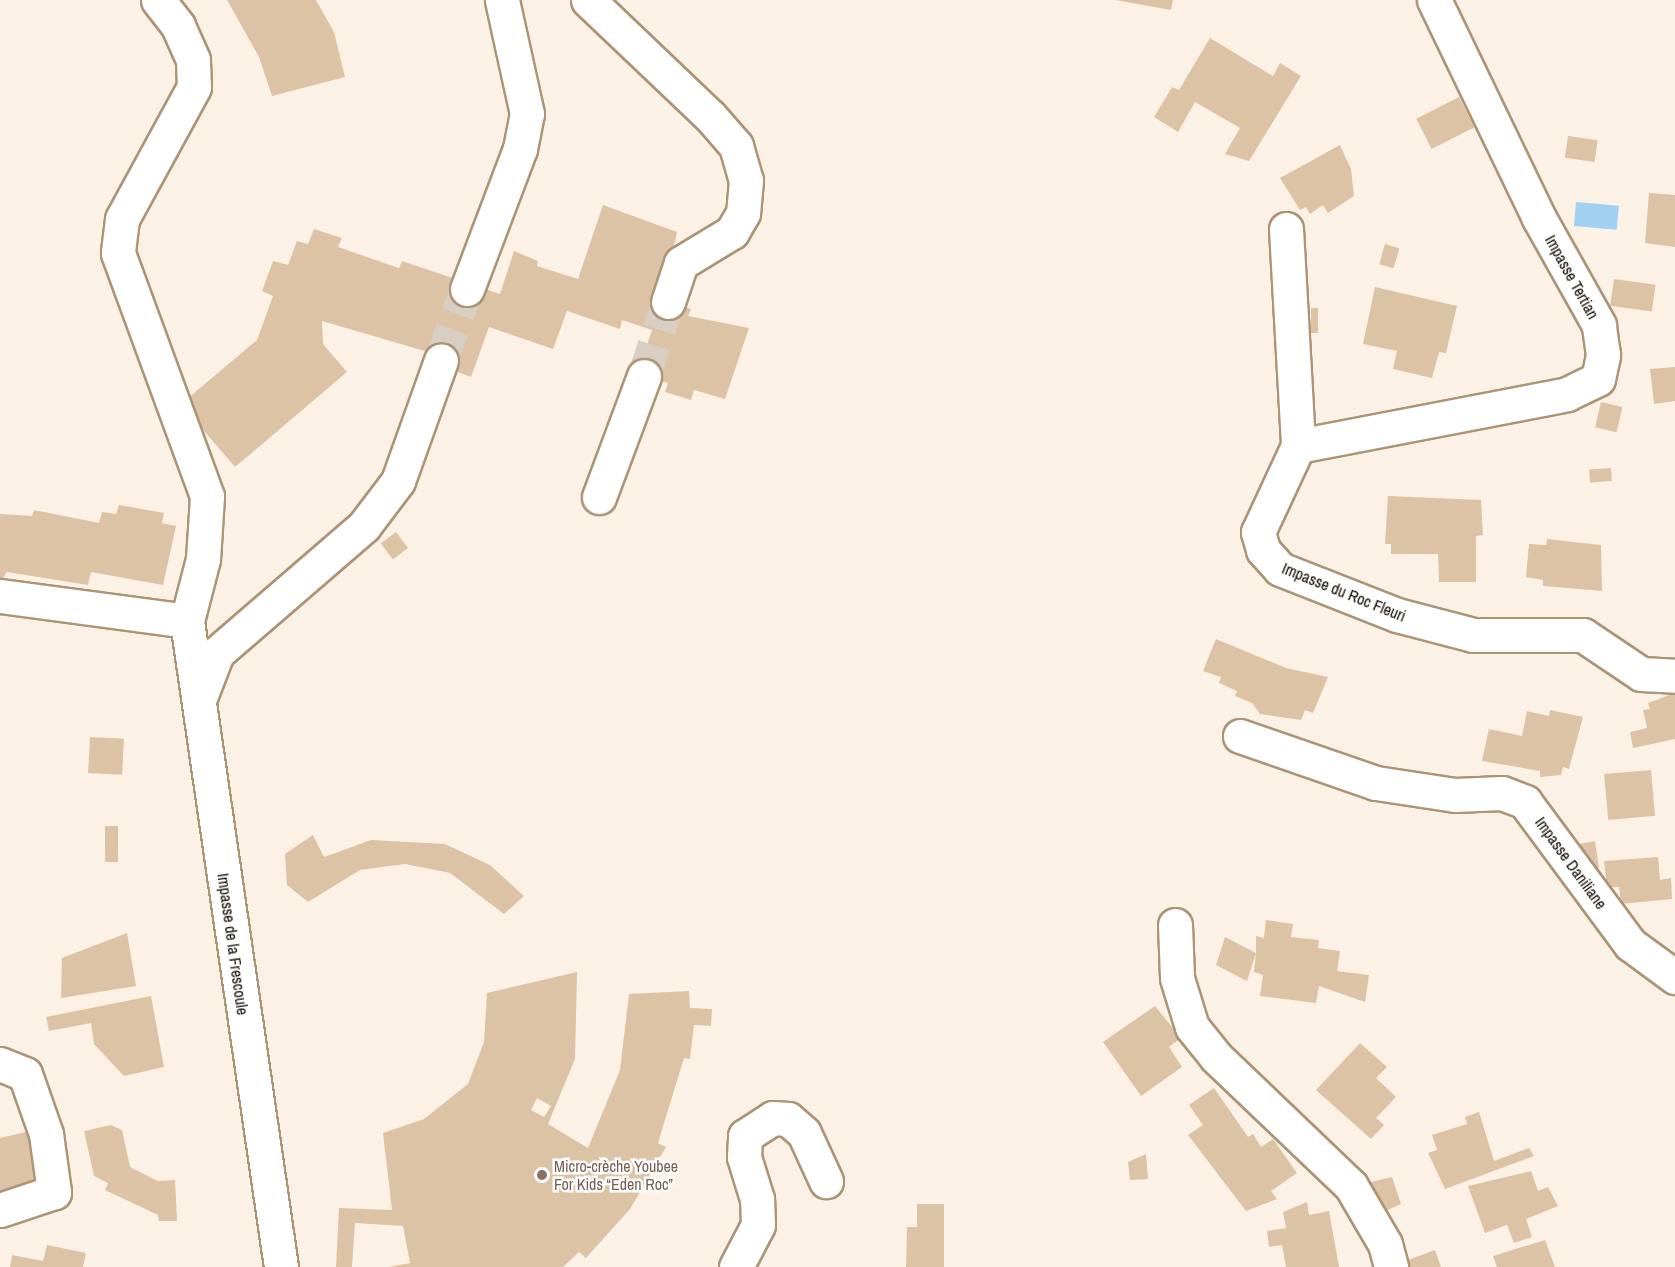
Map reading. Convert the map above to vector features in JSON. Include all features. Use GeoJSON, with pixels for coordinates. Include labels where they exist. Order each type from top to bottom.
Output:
{"type":"FeatureCollection","features":[{"type":"Feature","properties":{"kind":"street"},"geometry":{"type":"LineString","coordinates":[[0,596],[187,621],[203,559],[207,496],[118,253],[122,219],[194,87],[193,60],[178,26],[158,0]]}},
{"type":"Feature","properties":{"kind":"street"},"geometry":{"type":"LineString","coordinates":[[467,289],[520,149],[527,114],[502,0]]}},
{"type":"Feature","properties":{"kind":"street"},"geometry":{"type":"LineString","coordinates":[[588,0],[710,116],[736,146],[746,180],[742,213],[732,232],[681,263],[668,302]]}},
{"type":"Feature","properties":{"kind":"street","name":"Impasse Tertian"},"geometry":{"type":"LineString","coordinates":[[1298,446],[1567,394],[1598,379],[1603,355],[1599,325],[1539,218],[1434,0]]}},
{"type":"Feature","properties":{"kind":"street","name":"Impasse du Roc Fleuri"},"geometry":{"type":"LineString","coordinates":[[1286,229],[1298,446],[1258,532],[1263,550],[1280,569],[1397,615],[1473,635],[1584,635],[1641,674],[1675,676]]}},
{"type":"Feature","properties":{"kind":"street"},"geometry":{"type":"LineString","coordinates":[[197,704],[217,653],[364,526],[398,481],[441,360]]}},
{"type":"Feature","properties":{"kind":"street"},"geometry":{"type":"LineString","coordinates":[[599,497],[644,376]]}},
{"type":"Feature","properties":{"kind":"street","name":"Impasse de la Frescoule"},"geometry":{"type":"LineString","coordinates":[[187,621],[197,704],[280,1267]]}},
{"type":"Feature","properties":{"kind":"street","name":"Impasse Daniliane"},"geometry":{"type":"LineString","coordinates":[[1240,736],[1376,783],[1455,795],[1502,793],[1525,802],[1630,944],[1675,977]]}},
{"type":"Feature","properties":{"kind":"street"},"geometry":{"type":"LineString","coordinates":[[1174,925],[1177,978],[1192,1027],[1216,1057],[1351,1186],[1385,1244],[1391,1267]]}},
{"type":"Feature","properties":{"kind":"street"},"geometry":{"type":"LineString","coordinates":[[0,1064],[25,1074],[46,1134],[54,1192],[0,1210]]}},
{"type":"Feature","properties":{"kind":"street"},"geometry":{"type":"LineString","coordinates":[[736,1267],[758,1226],[757,1199],[744,1157],[750,1131],[773,1118],[788,1119],[804,1133],[826,1181]]}},
{"type":"Feature","properties":{"kind":"water"},"geometry":{"type":"Polygon","coordinates":[[[1576,202],[1619,206],[1617,230],[1574,226],[1576,202]]]}},
{"type":"Feature","properties":{"kind":"building"},"geometry":{"type":"Polygon","coordinates":[[[227,0],[316,0],[334,32],[345,77],[272,96],[259,57],[227,0]]]}},
{"type":"Feature","properties":{"kind":"building"},"geometry":{"type":"Polygon","coordinates":[[[1115,0],[1173,0],[1171,10],[1115,0]]]}},
{"type":"Feature","properties":{"kind":"building"},"geometry":{"type":"Polygon","coordinates":[[[1210,38],[1273,76],[1280,63],[1301,76],[1249,161],[1225,154],[1240,128],[1195,102],[1178,132],[1154,117],[1172,87],[1179,90],[1210,38]]]}},
{"type":"Feature","properties":{"kind":"building"},"geometry":{"type":"Polygon","coordinates":[[[1459,97],[1474,127],[1432,149],[1416,119],[1459,97]]]}},
{"type":"Feature","properties":{"kind":"building"},"geometry":{"type":"Polygon","coordinates":[[[1568,136],[1598,140],[1595,162],[1565,158],[1568,136]]]}},
{"type":"Feature","properties":{"kind":"building"},"geometry":{"type":"Polygon","coordinates":[[[1340,145],[1351,169],[1354,196],[1328,213],[1323,205],[1310,214],[1306,207],[1300,210],[1280,178],[1340,145]]]}},
{"type":"Feature","properties":{"kind":"building"},"geometry":{"type":"Polygon","coordinates":[[[1649,193],[1675,195],[1675,247],[1645,243],[1649,193]]]}},
{"type":"Feature","properties":{"kind":"building"},"geometry":{"type":"Polygon","coordinates":[[[603,205],[677,232],[663,300],[691,309],[688,316],[749,328],[725,399],[694,390],[691,400],[665,392],[668,383],[638,373],[652,330],[622,320],[620,329],[567,311],[553,349],[489,327],[471,377],[447,368],[435,354],[322,321],[323,344],[347,372],[235,467],[181,404],[257,340],[273,296],[262,291],[273,261],[288,265],[297,241],[308,244],[314,229],[342,238],[338,247],[399,268],[402,261],[500,294],[514,251],[538,261],[537,266],[578,279],[603,205]]]}},
{"type":"Feature","properties":{"kind":"building"},"geometry":{"type":"Polygon","coordinates":[[[1385,244],[1399,248],[1394,268],[1379,264],[1385,244]]]}},
{"type":"Feature","properties":{"kind":"building"},"geometry":{"type":"Polygon","coordinates":[[[1614,279],[1656,285],[1652,312],[1610,306],[1614,279]]]}},
{"type":"Feature","properties":{"kind":"building"},"geometry":{"type":"Polygon","coordinates":[[[1375,287],[1457,306],[1446,353],[1439,352],[1432,378],[1393,369],[1397,351],[1363,344],[1375,287]]]}},
{"type":"Feature","properties":{"kind":"building"},"geometry":{"type":"Polygon","coordinates":[[[1311,308],[1318,308],[1318,333],[1311,333],[1311,308]]]}},
{"type":"Feature","properties":{"kind":"building"},"geometry":{"type":"Polygon","coordinates":[[[1675,367],[1675,401],[1654,404],[1650,369],[1675,367]]]}},
{"type":"Feature","properties":{"kind":"building"},"geometry":{"type":"Polygon","coordinates":[[[1601,402],[1622,407],[1617,432],[1595,427],[1601,402]]]}},
{"type":"Feature","properties":{"kind":"building"},"geometry":{"type":"Polygon","coordinates":[[[1611,468],[1612,481],[1590,483],[1589,470],[1611,468]]]}},
{"type":"Feature","properties":{"kind":"building"},"geometry":{"type":"Polygon","coordinates":[[[1388,496],[1481,500],[1483,535],[1476,536],[1476,582],[1439,582],[1438,554],[1391,554],[1391,544],[1385,544],[1388,496]]]}},
{"type":"Feature","properties":{"kind":"building"},"geometry":{"type":"Polygon","coordinates":[[[119,505],[164,513],[162,523],[176,526],[163,585],[91,572],[88,585],[7,572],[0,583],[0,514],[32,516],[34,510],[99,523],[102,512],[116,514],[119,505]]]}},
{"type":"Feature","properties":{"kind":"building"},"geometry":{"type":"Polygon","coordinates":[[[396,532],[408,548],[393,559],[381,543],[396,532]]]}},
{"type":"Feature","properties":{"kind":"building"},"geometry":{"type":"Polygon","coordinates":[[[1547,539],[1601,545],[1602,591],[1543,586],[1543,580],[1526,577],[1529,544],[1546,545],[1547,539]]]}},
{"type":"Feature","properties":{"kind":"building"},"geometry":{"type":"Polygon","coordinates":[[[1216,639],[1286,668],[1328,677],[1313,713],[1305,710],[1301,720],[1260,714],[1252,703],[1235,696],[1237,691],[1219,683],[1221,677],[1203,671],[1216,639]]]}},
{"type":"Feature","properties":{"kind":"building"},"geometry":{"type":"Polygon","coordinates":[[[1675,693],[1675,739],[1633,748],[1630,732],[1647,728],[1643,710],[1650,709],[1648,703],[1675,693]]]}},
{"type":"Feature","properties":{"kind":"building"},"geometry":{"type":"Polygon","coordinates":[[[1550,710],[1583,717],[1569,769],[1563,767],[1561,775],[1540,777],[1540,771],[1482,761],[1489,729],[1522,736],[1527,711],[1549,716],[1550,710]]]}},
{"type":"Feature","properties":{"kind":"building"},"geometry":{"type":"Polygon","coordinates":[[[90,737],[124,739],[122,775],[88,773],[90,737]]]}},
{"type":"Feature","properties":{"kind":"building"},"geometry":{"type":"Polygon","coordinates":[[[1651,770],[1655,816],[1608,820],[1604,774],[1651,770]]]}},
{"type":"Feature","properties":{"kind":"building"},"geometry":{"type":"Polygon","coordinates":[[[105,826],[118,826],[118,862],[105,862],[105,826]]]}},
{"type":"Feature","properties":{"kind":"building"},"geometry":{"type":"Polygon","coordinates":[[[313,835],[324,857],[371,840],[445,844],[490,865],[524,896],[504,914],[450,873],[405,864],[360,870],[308,902],[287,885],[285,854],[313,835]]]}},
{"type":"Feature","properties":{"kind":"building"},"geometry":{"type":"Polygon","coordinates":[[[1595,841],[1599,868],[1585,871],[1569,846],[1595,841]]]}},
{"type":"Feature","properties":{"kind":"building"},"geometry":{"type":"Polygon","coordinates":[[[1658,857],[1660,880],[1671,878],[1672,899],[1621,904],[1619,887],[1607,887],[1604,861],[1658,857]]]}},
{"type":"Feature","properties":{"kind":"building"},"geometry":{"type":"Polygon","coordinates":[[[1266,920],[1293,924],[1291,937],[1319,940],[1318,948],[1340,951],[1337,971],[1369,975],[1365,1002],[1319,986],[1316,1003],[1260,996],[1263,975],[1254,972],[1256,936],[1264,938],[1266,920]]]}},
{"type":"Feature","properties":{"kind":"building"},"geometry":{"type":"Polygon","coordinates":[[[127,933],[136,986],[61,998],[62,958],[127,933]]]}},
{"type":"Feature","properties":{"kind":"building"},"geometry":{"type":"Polygon","coordinates":[[[1225,937],[1256,953],[1247,981],[1216,965],[1225,937]]]}},
{"type":"Feature","properties":{"kind":"building"},"geometry":{"type":"Polygon","coordinates":[[[577,972],[575,1059],[548,1124],[588,1148],[620,1070],[629,994],[689,991],[690,1008],[712,1009],[711,1026],[694,1025],[690,1059],[684,1058],[658,1143],[666,1147],[630,1209],[586,1258],[579,1252],[563,1267],[389,1267],[410,1263],[403,1226],[355,1223],[352,1267],[336,1267],[339,1208],[392,1210],[383,1133],[424,1119],[468,1084],[484,1042],[487,993],[577,972]],[[537,1098],[531,1110],[544,1117],[551,1106],[537,1098]]]}},
{"type":"Feature","properties":{"kind":"building"},"geometry":{"type":"Polygon","coordinates":[[[151,996],[164,1067],[124,1076],[94,1044],[91,1023],[49,1031],[46,1017],[151,996]]]}},
{"type":"Feature","properties":{"kind":"building"},"geometry":{"type":"Polygon","coordinates":[[[1155,1006],[1181,1038],[1169,1047],[1182,1067],[1141,1096],[1103,1042],[1155,1006]]]}},
{"type":"Feature","properties":{"kind":"building"},"geometry":{"type":"Polygon","coordinates":[[[1360,1043],[1387,1067],[1376,1078],[1396,1097],[1376,1118],[1384,1125],[1371,1139],[1316,1090],[1360,1043]]]}},
{"type":"Feature","properties":{"kind":"building"},"geometry":{"type":"Polygon","coordinates":[[[1214,1088],[1248,1137],[1253,1134],[1261,1147],[1273,1139],[1297,1173],[1271,1191],[1277,1199],[1246,1211],[1188,1135],[1203,1125],[1189,1105],[1214,1088]]]}},
{"type":"Feature","properties":{"kind":"building"},"geometry":{"type":"Polygon","coordinates":[[[1479,1112],[1494,1161],[1529,1148],[1534,1156],[1445,1189],[1428,1153],[1437,1150],[1432,1135],[1467,1124],[1465,1117],[1479,1112]]]}},
{"type":"Feature","properties":{"kind":"building"},"geometry":{"type":"Polygon","coordinates":[[[111,1125],[122,1130],[130,1167],[158,1181],[175,1180],[177,1221],[159,1221],[158,1215],[105,1190],[108,1183],[94,1176],[84,1131],[111,1125]]]}},
{"type":"Feature","properties":{"kind":"building"},"geometry":{"type":"Polygon","coordinates":[[[30,1131],[38,1172],[34,1181],[0,1197],[0,1138],[30,1131]]]}},
{"type":"Feature","properties":{"kind":"building"},"geometry":{"type":"Polygon","coordinates":[[[1146,1154],[1148,1179],[1130,1180],[1128,1162],[1146,1154]]]}},
{"type":"Feature","properties":{"kind":"building"},"geometry":{"type":"Polygon","coordinates":[[[1531,1171],[1538,1191],[1548,1187],[1558,1206],[1526,1219],[1532,1237],[1514,1243],[1507,1225],[1485,1233],[1468,1186],[1531,1171]]]}},
{"type":"Feature","properties":{"kind":"building"},"geometry":{"type":"Polygon","coordinates":[[[1392,1177],[1401,1204],[1385,1211],[1363,1184],[1392,1177]]]}},
{"type":"Feature","properties":{"kind":"building"},"geometry":{"type":"Polygon","coordinates":[[[1307,1202],[1309,1215],[1329,1211],[1339,1267],[1286,1267],[1282,1245],[1269,1247],[1267,1231],[1286,1228],[1283,1212],[1307,1202]]]}},
{"type":"Feature","properties":{"kind":"building"},"geometry":{"type":"Polygon","coordinates":[[[917,1204],[944,1204],[944,1267],[906,1267],[907,1227],[917,1227],[917,1204]]]}},
{"type":"Feature","properties":{"kind":"building"},"geometry":{"type":"Polygon","coordinates":[[[1545,1240],[1555,1267],[1497,1267],[1493,1256],[1545,1240]]]}},
{"type":"Feature","properties":{"kind":"building"},"geometry":{"type":"Polygon","coordinates":[[[47,1245],[86,1253],[83,1267],[10,1267],[12,1255],[43,1261],[47,1245]]]}},
{"type":"Feature","properties":{"kind":"building"},"geometry":{"type":"Polygon","coordinates":[[[1435,1250],[1441,1267],[1409,1267],[1408,1260],[1435,1250]]]}},
{"type":"Feature","properties":{"kind":"tunnel"},"geometry":{"type":"LineString","coordinates":[[441,360],[467,289]]}},
{"type":"Feature","properties":{"kind":"tunnel"},"geometry":{"type":"LineString","coordinates":[[644,376],[668,302]]}},
{"type":"Feature","properties":{"kind":"place","name":"Micro-crèche Youbee For Kids “Eden Roc”"},"geometry":{"type":"Point","coordinates":[542,1175]}}]}
